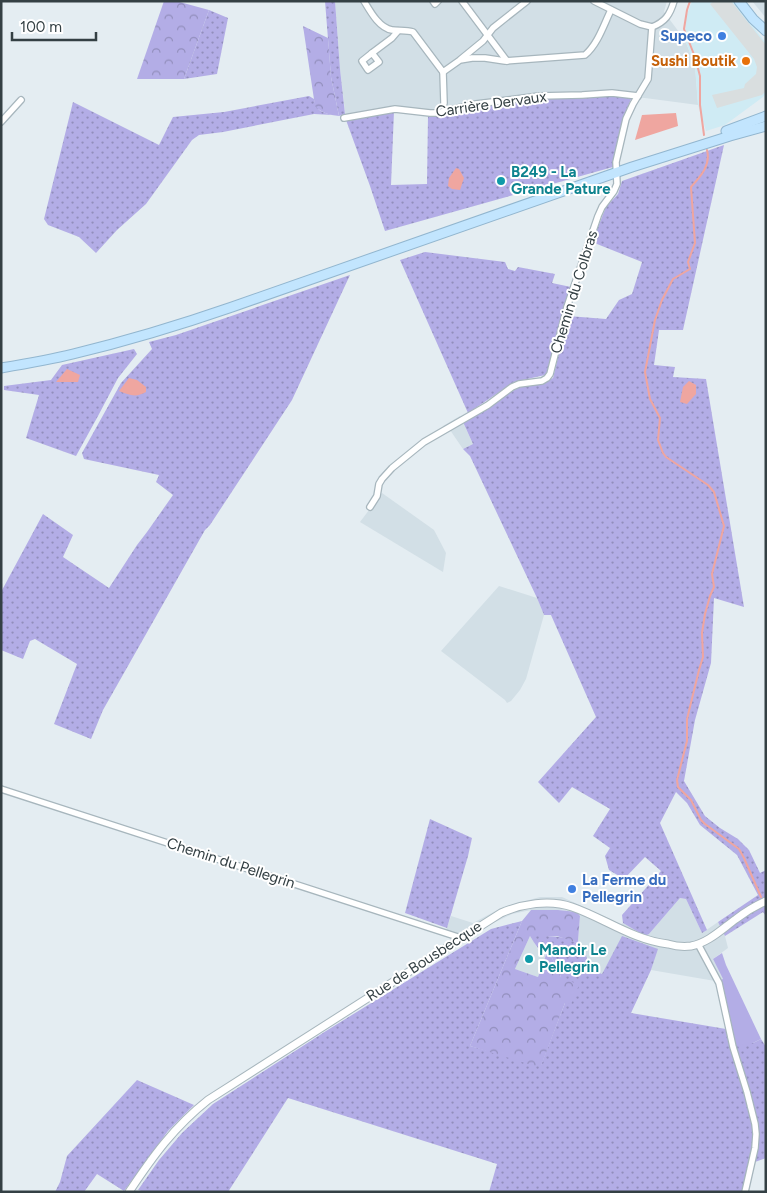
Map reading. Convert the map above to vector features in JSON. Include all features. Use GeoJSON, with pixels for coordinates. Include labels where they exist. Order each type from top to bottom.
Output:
{"type":"FeatureCollection","features":[{"type":"Feature","properties":{"kind":"main road"},"geometry":{"type":"LineString","coordinates":[[739,1],[753,19],[766,30]]}},
{"type":"Feature","properties":{"kind":"main road"},"geometry":{"type":"LineString","coordinates":[[745,1],[766,30]]}},
{"type":"Feature","properties":{"kind":"main road"},"geometry":{"type":"LineString","coordinates":[[632,167],[766,116]]}},
{"type":"Feature","properties":{"kind":"main road"},"geometry":{"type":"LineString","coordinates":[[1,368],[83,352],[200,318],[617,172],[766,126]]}},
{"type":"Feature","properties":{"kind":"street"},"geometry":{"type":"LineString","coordinates":[[364,1],[381,25],[390,30],[414,33],[443,72],[444,103]]}},
{"type":"Feature","properties":{"kind":"street"},"geometry":{"type":"LineString","coordinates":[[433,1],[435,4],[438,1]]}},
{"type":"Feature","properties":{"kind":"street"},"geometry":{"type":"LineString","coordinates":[[462,1],[507,61]]}},
{"type":"Feature","properties":{"kind":"street"},"geometry":{"type":"LineString","coordinates":[[516,1],[521,7]]}},
{"type":"Feature","properties":{"kind":"street"},"geometry":{"type":"LineString","coordinates":[[443,72],[483,41],[493,28],[527,1]]}},
{"type":"Feature","properties":{"kind":"street"},"geometry":{"type":"LineString","coordinates":[[594,1],[640,24],[652,27],[668,16],[674,1]]}},
{"type":"Feature","properties":{"kind":"street"},"geometry":{"type":"LineString","coordinates":[[460,60],[480,58],[507,61],[585,55],[595,42],[611,10]]}},
{"type":"Feature","properties":{"kind":"street","name":"Chemin du Colbras"},"geometry":{"type":"LineString","coordinates":[[370,507],[377,496],[382,478],[424,442],[488,405],[512,386],[542,381],[551,371],[567,307],[598,216],[617,184],[618,156],[624,126],[630,109],[649,76],[652,27]]}},
{"type":"Feature","properties":{"kind":"street"},"geometry":{"type":"LineString","coordinates":[[372,53],[392,38],[398,30]]}},
{"type":"Feature","properties":{"kind":"street","name":"Carrière Dervaux"},"geometry":{"type":"LineString","coordinates":[[344,118],[395,109],[437,113],[476,104],[539,96],[612,93],[638,96]]}},
{"type":"Feature","properties":{"kind":"street"},"geometry":{"type":"LineString","coordinates":[[1,122],[21,100]]}},
{"type":"Feature","properties":{"kind":"street","name":"Chemin du Pellegrin"},"geometry":{"type":"LineString","coordinates":[[3,789],[461,938]]}},
{"type":"Feature","properties":{"kind":"street","name":"Rue de Bousbecque"},"geometry":{"type":"LineString","coordinates":[[129,1192],[170,1136],[188,1116],[213,1096],[506,911],[525,905],[548,903],[564,905],[654,942],[690,946],[713,936],[748,911],[766,902]]}},
{"type":"Feature","properties":{"kind":"street"},"geometry":{"type":"LineString","coordinates":[[698,944],[719,983],[733,1047],[755,1124],[756,1143],[745,1192]]}},
{"type":"Feature","properties":{"kind":"shaded area"},"geometry":{"type":"Polygon","coordinates":[[[335,1],[667,1],[664,12],[685,40],[695,66],[698,105],[632,97],[468,108],[428,116],[426,113],[396,110],[346,120],[335,1]]]}},
{"type":"Feature","properties":{"kind":"shaded area"},"geometry":{"type":"Polygon","coordinates":[[[692,1],[733,1],[766,43],[766,93],[725,125],[706,131],[698,105],[695,66],[685,40],[686,17],[692,1]]]}},
{"type":"Feature","properties":{"kind":"shaded area"},"geometry":{"type":"Polygon","coordinates":[[[714,1],[731,1],[766,45],[766,91],[762,95],[717,108],[712,95],[744,88],[745,84],[756,74],[757,67],[754,59],[710,4],[714,1]]]}},
{"type":"Feature","properties":{"kind":"shaded area"},"geometry":{"type":"Polygon","coordinates":[[[752,1],[766,1],[766,18],[752,1]]]}},
{"type":"Feature","properties":{"kind":"shaded area"},"geometry":{"type":"Polygon","coordinates":[[[676,113],[678,126],[635,140],[642,115],[676,113]]]}},
{"type":"Feature","properties":{"kind":"shaded area"},"geometry":{"type":"Polygon","coordinates":[[[456,168],[459,169],[464,178],[460,190],[452,189],[448,186],[449,178],[456,168]]]}},
{"type":"Feature","properties":{"kind":"shaded area"},"geometry":{"type":"Polygon","coordinates":[[[67,369],[80,375],[78,382],[56,382],[67,369]]]}},
{"type":"Feature","properties":{"kind":"shaded area"},"geometry":{"type":"Polygon","coordinates":[[[129,378],[137,380],[146,387],[146,392],[129,395],[119,391],[129,378]]]}},
{"type":"Feature","properties":{"kind":"shaded area"},"geometry":{"type":"Polygon","coordinates":[[[689,381],[696,385],[696,394],[687,404],[680,402],[683,387],[689,381]]]}},
{"type":"Feature","properties":{"kind":"shaded area"},"geometry":{"type":"Polygon","coordinates":[[[460,416],[473,444],[463,449],[450,430],[446,430],[443,426],[460,416]]]}},
{"type":"Feature","properties":{"kind":"shaded area"},"geometry":{"type":"Polygon","coordinates":[[[382,493],[434,530],[446,553],[443,572],[360,522],[382,493]]]}},
{"type":"Feature","properties":{"kind":"shaded area"},"geometry":{"type":"Polygon","coordinates":[[[499,586],[537,598],[544,615],[526,679],[520,690],[507,703],[441,651],[499,586]]]}},
{"type":"Feature","properties":{"kind":"shaded area"},"geometry":{"type":"Polygon","coordinates":[[[540,897],[562,897],[621,924],[623,923],[645,935],[649,934],[680,898],[686,899],[702,933],[718,922],[725,936],[728,948],[713,959],[723,979],[715,981],[651,970],[657,949],[609,961],[602,974],[587,968],[588,959],[578,941],[580,916],[577,912],[531,910],[512,914],[491,924],[463,942],[444,936],[451,916],[473,923],[503,907],[540,897]]]}},
{"type":"Feature","properties":{"kind":"shaded area"},"geometry":{"type":"Polygon","coordinates":[[[530,936],[538,949],[546,955],[538,977],[515,969],[530,936]]]}},
{"type":"Feature","properties":{"kind":"green space"},"geometry":{"type":"Polygon","coordinates":[[[164,1],[176,1],[209,10],[184,79],[137,79],[164,1]]]}},
{"type":"Feature","properties":{"kind":"green space"},"geometry":{"type":"Polygon","coordinates":[[[325,1],[335,1],[345,114],[339,116],[331,77],[325,1]]]}},
{"type":"Feature","properties":{"kind":"green space"},"geometry":{"type":"Polygon","coordinates":[[[209,10],[228,18],[217,74],[184,79],[209,10]]]}},
{"type":"Feature","properties":{"kind":"green space"},"geometry":{"type":"Polygon","coordinates":[[[303,26],[328,38],[331,77],[339,116],[326,113],[315,106],[303,26]]]}},
{"type":"Feature","properties":{"kind":"green space"},"geometry":{"type":"Polygon","coordinates":[[[606,95],[632,97],[620,131],[613,167],[385,231],[346,120],[394,111],[391,185],[427,184],[428,116],[468,108],[550,98],[606,95]]]}},
{"type":"Feature","properties":{"kind":"green space"},"geometry":{"type":"Polygon","coordinates":[[[309,96],[314,99],[316,106],[320,110],[332,115],[314,114],[199,135],[192,140],[146,204],[117,230],[96,253],[79,237],[48,225],[44,219],[73,102],[159,145],[173,117],[224,112],[309,96]]]}},
{"type":"Feature","properties":{"kind":"green space"},"geometry":{"type":"Polygon","coordinates":[[[724,145],[683,330],[659,330],[654,365],[675,367],[673,377],[706,379],[744,607],[714,598],[711,663],[695,720],[684,781],[705,816],[738,839],[749,850],[760,873],[766,870],[766,916],[763,912],[725,936],[718,922],[758,895],[737,855],[700,825],[687,803],[676,792],[660,823],[707,930],[702,933],[686,899],[680,898],[649,934],[645,936],[623,923],[622,915],[661,871],[645,857],[624,879],[609,870],[605,856],[610,848],[593,836],[610,809],[572,787],[559,803],[538,782],[596,717],[551,615],[544,615],[470,456],[463,449],[473,444],[463,422],[512,391],[553,378],[568,316],[606,319],[619,300],[632,294],[642,262],[592,242],[606,207],[618,194],[622,181],[724,145]]]}},
{"type":"Feature","properties":{"kind":"green space"},"geometry":{"type":"Polygon","coordinates":[[[425,252],[505,262],[508,269],[515,271],[518,267],[555,274],[552,283],[571,287],[550,367],[545,375],[514,382],[468,413],[400,260],[425,252]]]}},
{"type":"Feature","properties":{"kind":"green space"},"geometry":{"type":"Polygon","coordinates":[[[350,275],[292,400],[205,530],[103,710],[91,739],[54,724],[77,664],[35,639],[30,641],[23,659],[1,650],[1,592],[43,514],[73,535],[63,557],[109,588],[173,495],[156,482],[159,475],[84,459],[82,453],[121,383],[152,349],[149,342],[176,335],[350,275]]]}},
{"type":"Feature","properties":{"kind":"green space"},"geometry":{"type":"Polygon","coordinates":[[[134,349],[137,354],[118,378],[76,456],[26,438],[39,395],[4,390],[4,386],[51,380],[62,365],[134,349]]]}},
{"type":"Feature","properties":{"kind":"green space"},"geometry":{"type":"Polygon","coordinates":[[[430,819],[472,838],[447,928],[405,913],[430,819]]]}},
{"type":"Feature","properties":{"kind":"green space"},"geometry":{"type":"Polygon","coordinates":[[[531,910],[577,912],[580,916],[578,941],[581,944],[557,936],[530,936],[515,969],[538,977],[546,955],[552,958],[561,977],[579,985],[571,1004],[565,1003],[541,1066],[535,1066],[470,1046],[522,921],[531,910]]]}},
{"type":"Feature","properties":{"kind":"green space"},"geometry":{"type":"Polygon","coordinates":[[[522,921],[470,1046],[541,1065],[565,1003],[561,977],[552,958],[542,952],[530,936],[560,937],[577,943],[587,957],[587,968],[602,974],[622,936],[658,949],[651,970],[631,1013],[726,1029],[730,1028],[753,1043],[761,1039],[766,1047],[766,1158],[755,1162],[748,1192],[489,1192],[497,1164],[288,1098],[228,1192],[145,1192],[138,1190],[159,1160],[182,1133],[213,1104],[326,1031],[491,929],[522,921]]]}},
{"type":"Feature","properties":{"kind":"green space"},"geometry":{"type":"Polygon","coordinates":[[[722,953],[761,1039],[753,1043],[736,1046],[730,1028],[720,980],[723,979],[713,959],[722,953]]]}},
{"type":"Feature","properties":{"kind":"green space"},"geometry":{"type":"Polygon","coordinates":[[[137,1080],[194,1105],[168,1131],[124,1191],[97,1174],[84,1192],[55,1192],[60,1182],[67,1156],[137,1080]]]}},
{"type":"Feature","properties":{"kind":"waterway"},"geometry":{"type":"LineString","coordinates":[[690,1],[684,29],[700,76],[700,105],[704,135]]}},
{"type":"Feature","properties":{"kind":"waterway"},"geometry":{"type":"LineString","coordinates":[[707,150],[708,161],[702,174],[691,187],[695,243],[688,262],[690,269],[673,279],[662,300],[655,320],[645,372],[650,399],[660,418],[658,440],[663,453],[666,457],[708,485],[714,492],[724,526],[712,574],[714,587],[705,614],[702,633],[703,657],[687,719],[687,741],[677,780],[678,787],[691,800],[701,820],[739,849],[761,897]]}},
{"type":"Feature","properties":{"kind":"place","name":"Supeco"},"geometry":{"type":"Point","coordinates":[722,36]}},
{"type":"Feature","properties":{"kind":"place","name":"Sushi Boutik"},"geometry":{"type":"Point","coordinates":[746,61]}},
{"type":"Feature","properties":{"kind":"place","name":"B249 - La Grande Pature"},"geometry":{"type":"Point","coordinates":[501,181]}},
{"type":"Feature","properties":{"kind":"place","name":"La Ferme du Pellegrin"},"geometry":{"type":"Point","coordinates":[572,889]}},
{"type":"Feature","properties":{"kind":"place","name":"Manoir Le Pellegrin"},"geometry":{"type":"Point","coordinates":[529,959]}}]}
